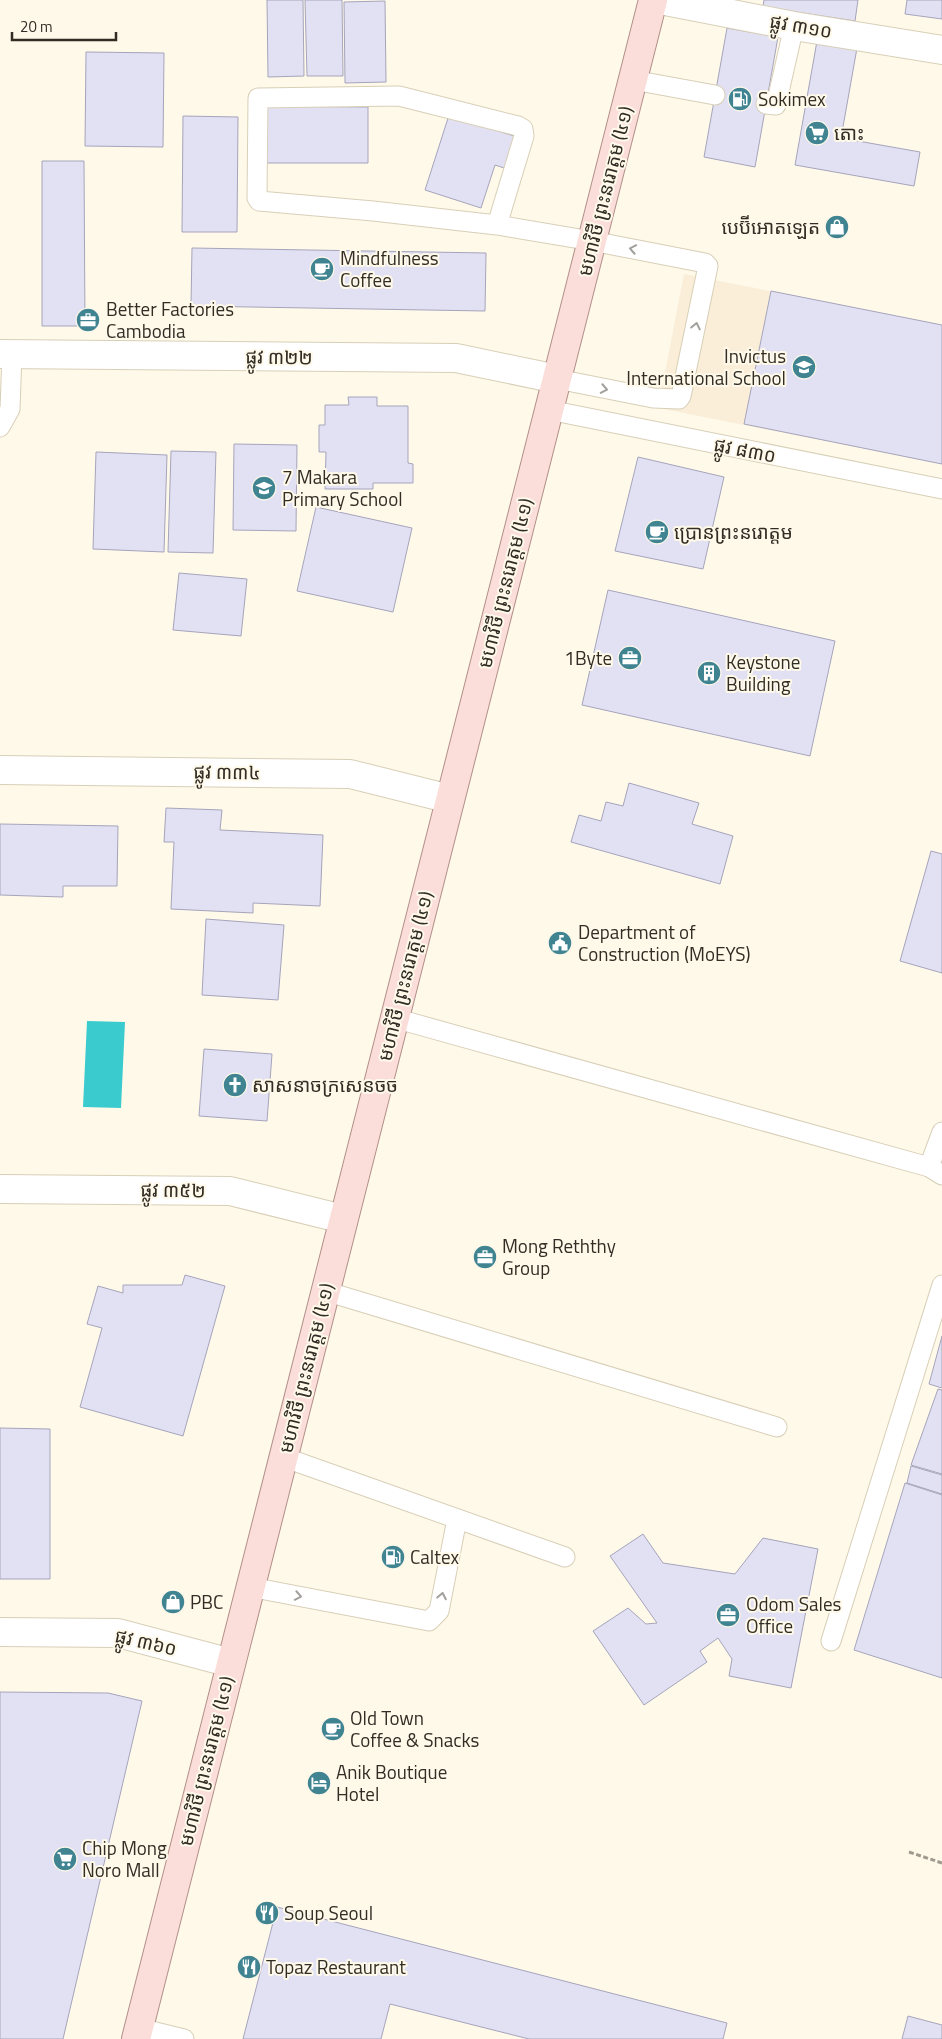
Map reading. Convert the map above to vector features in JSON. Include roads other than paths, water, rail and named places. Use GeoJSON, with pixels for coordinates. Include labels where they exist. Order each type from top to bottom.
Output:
{"type":"FeatureCollection","features":[{"type":"Feature","properties":{"kind":"main road","name":"មហាវិថី ព្រះនរោត្តម (៤១)"},"geometry":{"type":"LineString","coordinates":[[137,2033],[653,0]]}},
{"type":"Feature","properties":{"kind":"street","name":"ផ្លូវ ៣១០"},"geometry":{"type":"LineString","coordinates":[[660,0],[794,26],[942,50]]}},
{"type":"Feature","properties":{"kind":"street","name":"ផ្លូវ ៣២២"},"geometry":{"type":"LineString","coordinates":[[6,354],[456,358],[557,380]]}},
{"type":"Feature","properties":{"kind":"street","name":"ផ្លូវ ៣៣៤"},"geometry":{"type":"LineString","coordinates":[[0,770],[350,774],[450,799]]}},
{"type":"Feature","properties":{"kind":"street","name":"ផ្លូវ ៣៥២"},"geometry":{"type":"LineString","coordinates":[[0,1188],[230,1191],[344,1219]]}},
{"type":"Feature","properties":{"kind":"street","name":"ផ្លូវ ៣៦០"},"geometry":{"type":"LineString","coordinates":[[0,1632],[118,1633],[231,1663]]}},
{"type":"Feature","properties":{"kind":"lane"},"geometry":{"type":"LineString","coordinates":[[766,104],[776,105],[794,26]]}},
{"type":"Feature","properties":{"kind":"lane"},"geometry":{"type":"LineString","coordinates":[[633,80],[715,95]]}},
{"type":"Feature","properties":{"kind":"lane"},"geometry":{"type":"LineString","coordinates":[[498,225],[524,136],[523,129],[518,126],[399,96],[258,98],[257,198],[259,201],[498,225],[705,263],[708,266],[681,396],[674,400],[653,398],[557,380]]}},
{"type":"Feature","properties":{"kind":"lane"},"geometry":{"type":"LineString","coordinates":[[0,427],[10,409],[6,354]]}},
{"type":"Feature","properties":{"kind":"lane","name":"ផ្លូវ ៨៣០"},"geometry":{"type":"LineString","coordinates":[[549,410],[942,489]]}},
{"type":"Feature","properties":{"kind":"lane"},"geometry":{"type":"LineString","coordinates":[[394,1018],[936,1171],[942,1132]]}},
{"type":"Feature","properties":{"kind":"lane"},"geometry":{"type":"LineString","coordinates":[[832,1641],[942,1285]]}},
{"type":"Feature","properties":{"kind":"lane"},"geometry":{"type":"LineString","coordinates":[[325,1291],[777,1427]]}},
{"type":"Feature","properties":{"kind":"lane"},"geometry":{"type":"LineString","coordinates":[[283,1457],[565,1558]]}},
{"type":"Feature","properties":{"kind":"lane"},"geometry":{"type":"LineString","coordinates":[[250,1586],[429,1621],[439,1611],[457,1519]]}},
{"type":"Feature","properties":{"kind":"lane"},"geometry":{"type":"LineString","coordinates":[[137,2033],[184,2039]]}},
{"type":"Feature","properties":{"kind":"water"},"geometry":{"type":"Polygon","coordinates":[[[87,1021],[125,1022],[121,1108],[83,1107],[87,1021]]]}},
{"type":"Feature","properties":{"kind":"place","name":"Sokimex"},"geometry":{"type":"Point","coordinates":[740,99]}},
{"type":"Feature","properties":{"kind":"place","name":"តោះ"},"geometry":{"type":"Point","coordinates":[817,133]}},
{"type":"Feature","properties":{"kind":"place","name":"បេប៊ីអោតឡេត"},"geometry":{"type":"Point","coordinates":[837,227]}},
{"type":"Feature","properties":{"kind":"place","name":"Mindfulness Coffee"},"geometry":{"type":"Point","coordinates":[322,269]}},
{"type":"Feature","properties":{"kind":"place","name":"Better Factories Cambodia"},"geometry":{"type":"Point","coordinates":[88,320]}},
{"type":"Feature","properties":{"kind":"place","name":"Invictus International School"},"geometry":{"type":"Point","coordinates":[804,367]}},
{"type":"Feature","properties":{"kind":"place","name":"7 Makara Primary School"},"geometry":{"type":"Point","coordinates":[264,488]}},
{"type":"Feature","properties":{"kind":"place","name":"ប្រោនព្រះនរោត្តម"},"geometry":{"type":"Point","coordinates":[657,532]}},
{"type":"Feature","properties":{"kind":"place","name":"1Byte"},"geometry":{"type":"Point","coordinates":[630,658]}},
{"type":"Feature","properties":{"kind":"place","name":"Keystone Building"},"geometry":{"type":"Point","coordinates":[709,673]}},
{"type":"Feature","properties":{"kind":"place","name":"Department of Construction (MoEYS)"},"geometry":{"type":"Point","coordinates":[560,943]}},
{"type":"Feature","properties":{"kind":"place","name":"សាសនាចក្រសេនចច"},"geometry":{"type":"Point","coordinates":[235,1085]}},
{"type":"Feature","properties":{"kind":"place","name":"Mong Reththy Group"},"geometry":{"type":"Point","coordinates":[485,1257]}},
{"type":"Feature","properties":{"kind":"place","name":"Caltex"},"geometry":{"type":"Point","coordinates":[393,1557]}},
{"type":"Feature","properties":{"kind":"place","name":"PBC"},"geometry":{"type":"Point","coordinates":[173,1602]}},
{"type":"Feature","properties":{"kind":"place","name":"Odom Sales Office"},"geometry":{"type":"Point","coordinates":[728,1615]}},
{"type":"Feature","properties":{"kind":"place","name":"Old Town Coffee & Snacks"},"geometry":{"type":"Point","coordinates":[333,1729]}},
{"type":"Feature","properties":{"kind":"place","name":"Anik Boutique Hotel"},"geometry":{"type":"Point","coordinates":[319,1783]}},
{"type":"Feature","properties":{"kind":"place","name":"Chip Mong Noro Mall"},"geometry":{"type":"Point","coordinates":[65,1859]}},
{"type":"Feature","properties":{"kind":"place","name":"Soup Seoul"},"geometry":{"type":"Point","coordinates":[267,1913]}},
{"type":"Feature","properties":{"kind":"place","name":"Topaz Restaurant"},"geometry":{"type":"Point","coordinates":[249,1967]}}]}
